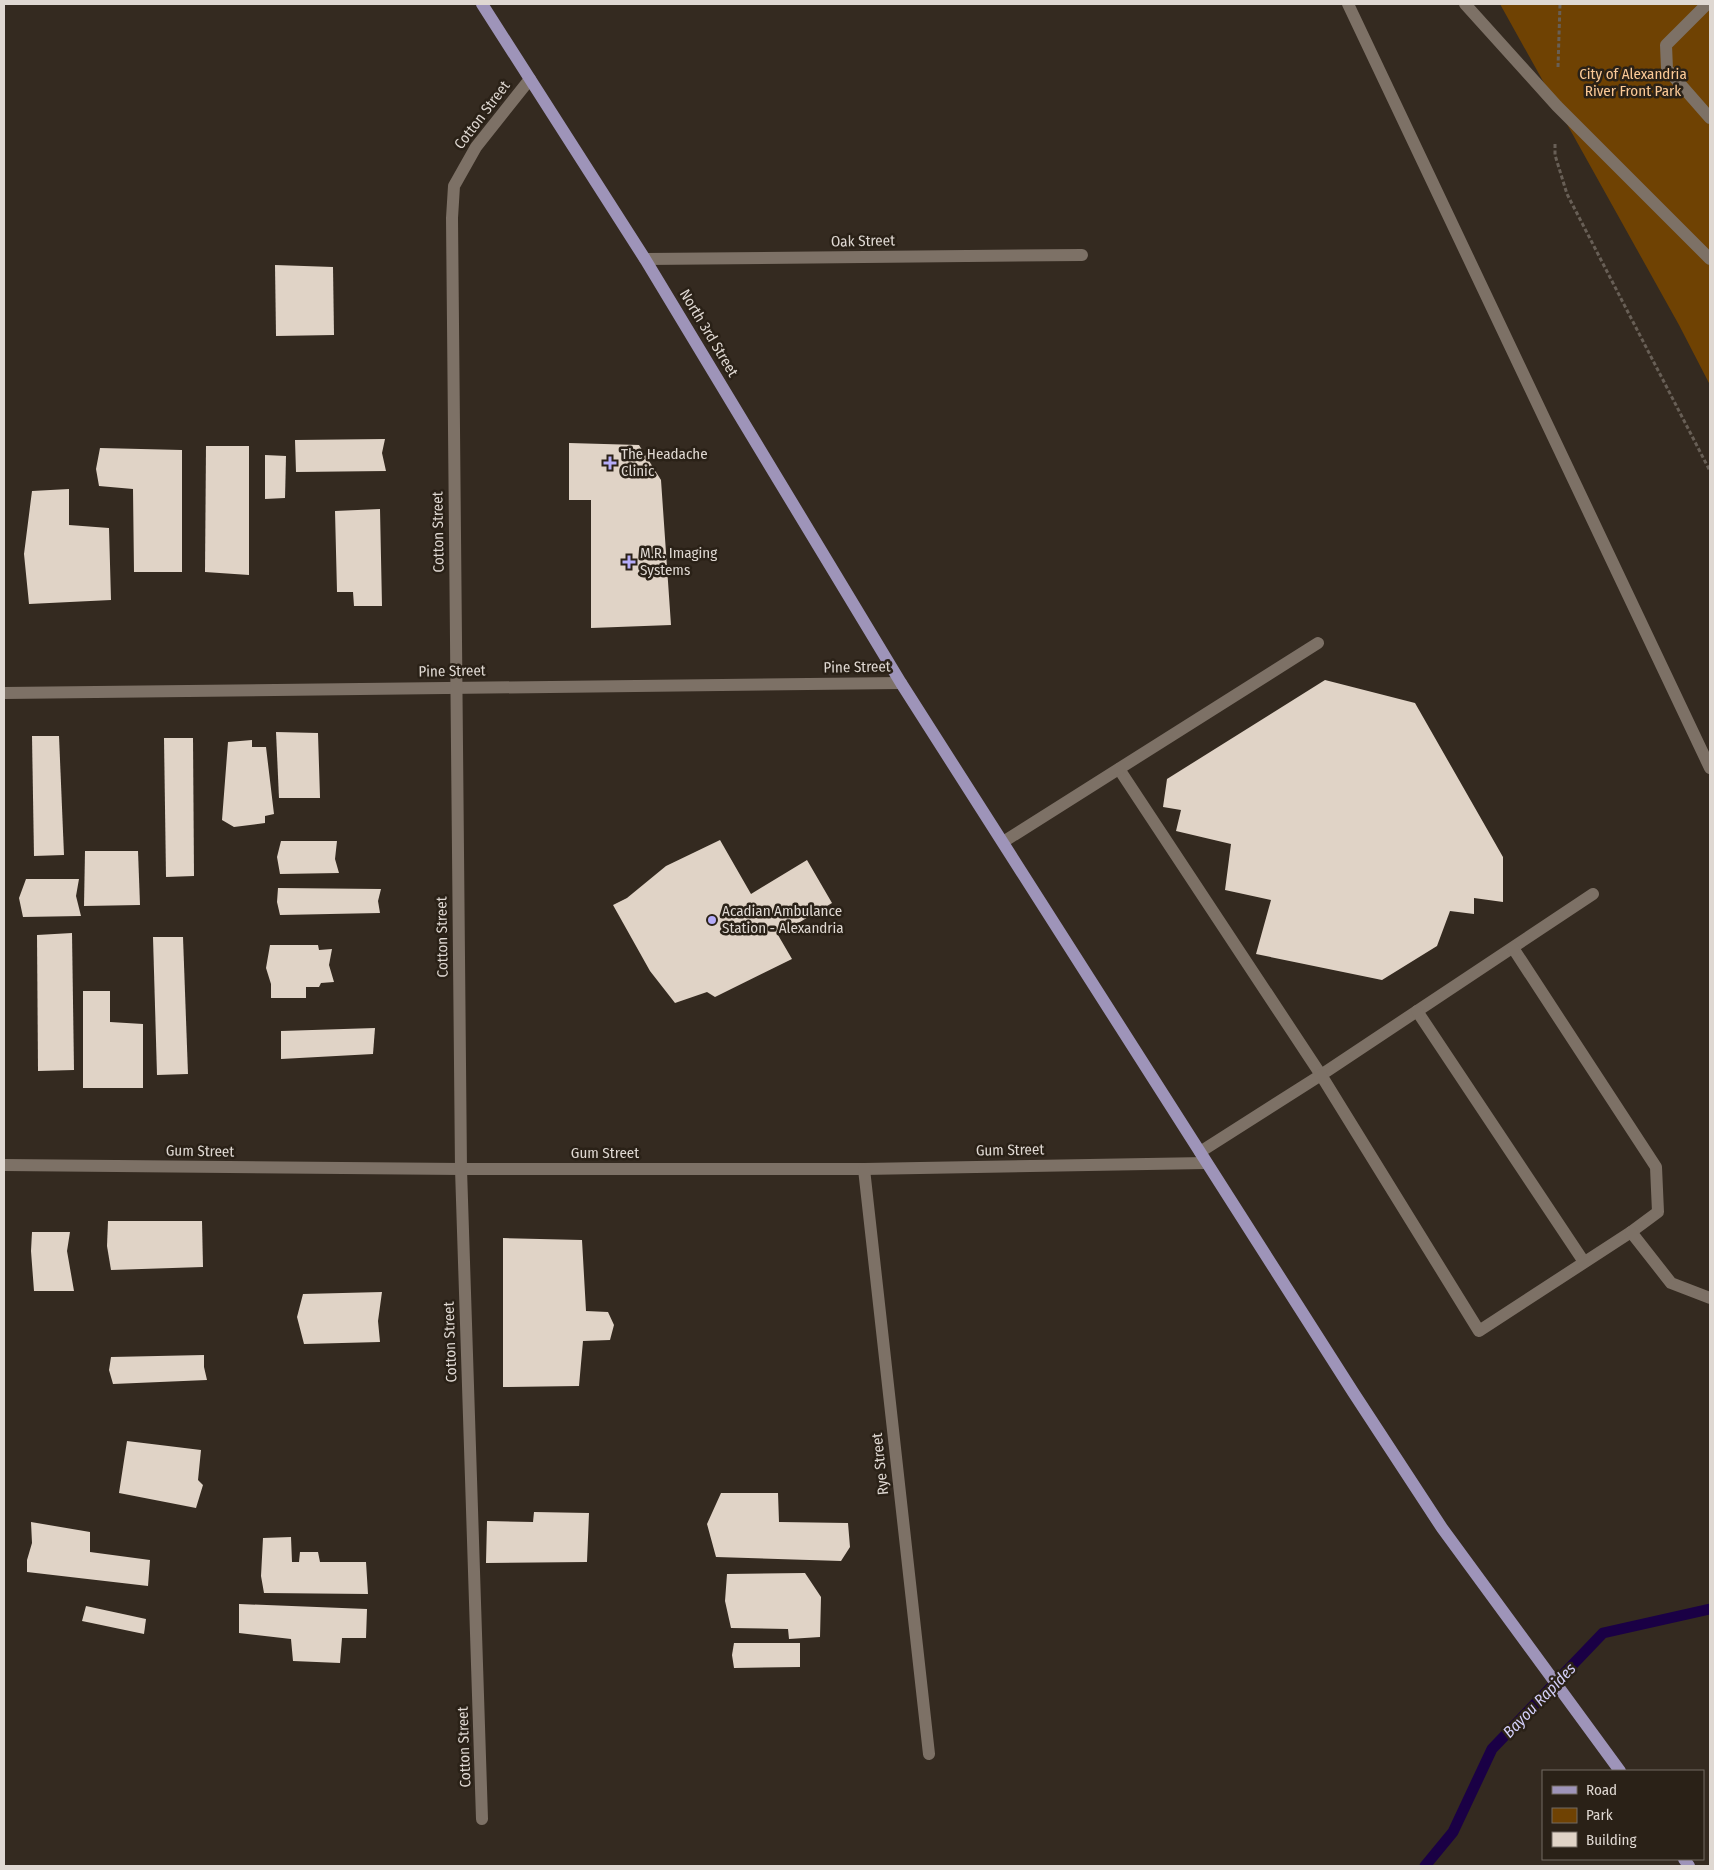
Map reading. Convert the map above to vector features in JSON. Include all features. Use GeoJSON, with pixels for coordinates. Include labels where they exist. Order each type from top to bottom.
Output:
{"type":"FeatureCollection","features":[{"type":"Feature","properties":{"kind":"main road","name":"North 3rd Street"},"geometry":{"type":"LineString","coordinates":[[482,4],[645,259],[902,683],[1353,1392],[1442,1528],[1619,1770]]}},
{"type":"Feature","properties":{"kind":"street"},"geometry":{"type":"LineString","coordinates":[[1348,4],[1710,768]]}},
{"type":"Feature","properties":{"kind":"street"},"geometry":{"type":"LineString","coordinates":[[1465,4],[1557,106],[1710,259]]}},
{"type":"Feature","properties":{"kind":"street"},"geometry":{"type":"LineString","coordinates":[[1707,4],[1666,45],[1667,68],[1710,118]]}},
{"type":"Feature","properties":{"kind":"street","name":"Cotton Street"},"geometry":{"type":"LineString","coordinates":[[482,1819],[461,1169],[452,218],[454,186],[476,147],[530,79]]}},
{"type":"Feature","properties":{"kind":"street","name":"Oak Street"},"geometry":{"type":"LineString","coordinates":[[645,259],[1082,255]]}},
{"type":"Feature","properties":{"kind":"street"},"geometry":{"type":"LineString","coordinates":[[1003,842],[1318,643]]}},
{"type":"Feature","properties":{"kind":"street","name":"Pine Street"},"geometry":{"type":"LineString","coordinates":[[4,692],[902,683]]}},
{"type":"Feature","properties":{"kind":"street"},"geometry":{"type":"LineString","coordinates":[[1119,769],[1321,1075],[1479,1331],[1631,1232],[1658,1212],[1656,1168],[1513,948]]}},
{"type":"Feature","properties":{"kind":"street"},"geometry":{"type":"LineString","coordinates":[[1203,1157],[1321,1075],[1593,894]]}},
{"type":"Feature","properties":{"kind":"street"},"geometry":{"type":"LineString","coordinates":[[1417,1011],[1584,1262]]}},
{"type":"Feature","properties":{"kind":"street","name":"Gum Street"},"geometry":{"type":"LineString","coordinates":[[4,1165],[461,1169],[864,1169],[1203,1157]]}},
{"type":"Feature","properties":{"kind":"street","name":"Rye Street"},"geometry":{"type":"LineString","coordinates":[[864,1169],[929,1754]]}},
{"type":"Feature","properties":{"kind":"street"},"geometry":{"type":"LineString","coordinates":[[1631,1232],[1671,1283],[1710,1298]]}},
{"type":"Feature","properties":{"kind":"path"},"geometry":{"type":"LineString","coordinates":[[1560,4],[1555,155],[1568,194],[1710,471]]}},
{"type":"Feature","properties":{"kind":"green space","name":"City of Alexandria River Front Park"},"geometry":{"type":"Polygon","coordinates":[[[1500,4],[1710,4],[1710,385],[1679,325],[1500,4]]]}},
{"type":"Feature","properties":{"kind":"building"},"geometry":{"type":"Polygon","coordinates":[[[275,265],[333,267],[334,335],[276,336],[275,265]]]}},
{"type":"Feature","properties":{"kind":"building"},"geometry":{"type":"Polygon","coordinates":[[[385,439],[382,453],[386,471],[296,472],[295,440],[385,439]]]}},
{"type":"Feature","properties":{"kind":"building","name":"M.R. Imaging Systems"},"geometry":{"type":"Polygon","coordinates":[[[569,443],[639,445],[661,480],[671,625],[591,628],[591,500],[569,500],[569,443]]]}},
{"type":"Feature","properties":{"kind":"building"},"geometry":{"type":"Polygon","coordinates":[[[206,446],[249,446],[249,575],[205,572],[206,446]]]}},
{"type":"Feature","properties":{"kind":"building"},"geometry":{"type":"Polygon","coordinates":[[[100,448],[182,450],[182,572],[134,572],[133,489],[99,486],[96,469],[100,448]]]}},
{"type":"Feature","properties":{"kind":"building"},"geometry":{"type":"Polygon","coordinates":[[[265,455],[286,456],[285,498],[265,499],[265,455]]]}},
{"type":"Feature","properties":{"kind":"building"},"geometry":{"type":"Polygon","coordinates":[[[69,489],[69,525],[109,528],[111,600],[29,604],[24,554],[32,491],[69,489]]]}},
{"type":"Feature","properties":{"kind":"building"},"geometry":{"type":"Polygon","coordinates":[[[380,509],[382,606],[354,606],[353,592],[337,592],[335,511],[380,509]]]}},
{"type":"Feature","properties":{"kind":"building"},"geometry":{"type":"Polygon","coordinates":[[[1325,680],[1415,703],[1503,857],[1503,902],[1474,898],[1474,914],[1450,911],[1437,946],[1382,980],[1256,954],[1271,900],[1225,890],[1231,844],[1176,831],[1181,810],[1163,807],[1167,779],[1325,680]]]}},
{"type":"Feature","properties":{"kind":"building"},"geometry":{"type":"Polygon","coordinates":[[[276,732],[318,733],[320,798],[279,798],[276,732]]]}},
{"type":"Feature","properties":{"kind":"building"},"geometry":{"type":"Polygon","coordinates":[[[32,736],[59,736],[64,855],[34,856],[32,736]]]}},
{"type":"Feature","properties":{"kind":"building"},"geometry":{"type":"Polygon","coordinates":[[[164,738],[193,738],[194,876],[166,877],[164,738]]]}},
{"type":"Feature","properties":{"kind":"building"},"geometry":{"type":"Polygon","coordinates":[[[252,740],[252,747],[266,747],[274,814],[265,816],[265,823],[234,827],[222,820],[228,742],[252,740]]]}},
{"type":"Feature","properties":{"kind":"building","name":"Acadian Ambulance Station - Alexandria"},"geometry":{"type":"Polygon","coordinates":[[[720,840],[751,894],[807,860],[832,903],[778,935],[792,959],[715,997],[707,992],[675,1003],[650,971],[613,905],[627,898],[666,866],[720,840]]]}},
{"type":"Feature","properties":{"kind":"building"},"geometry":{"type":"Polygon","coordinates":[[[281,841],[337,841],[335,859],[339,873],[280,874],[277,857],[281,841]]]}},
{"type":"Feature","properties":{"kind":"building"},"geometry":{"type":"Polygon","coordinates":[[[85,851],[138,851],[140,905],[84,906],[85,851]]]}},
{"type":"Feature","properties":{"kind":"building"},"geometry":{"type":"Polygon","coordinates":[[[26,879],[79,879],[76,896],[81,916],[23,917],[19,898],[26,879]]]}},
{"type":"Feature","properties":{"kind":"building"},"geometry":{"type":"Polygon","coordinates":[[[278,888],[381,889],[378,901],[380,913],[280,915],[277,902],[278,888]]]}},
{"type":"Feature","properties":{"kind":"building"},"geometry":{"type":"Polygon","coordinates":[[[72,933],[74,1070],[38,1071],[37,935],[72,933]]]}},
{"type":"Feature","properties":{"kind":"building"},"geometry":{"type":"Polygon","coordinates":[[[153,937],[183,937],[188,1074],[157,1075],[153,937]]]}},
{"type":"Feature","properties":{"kind":"building"},"geometry":{"type":"Polygon","coordinates":[[[270,945],[318,945],[319,950],[332,949],[329,965],[334,982],[321,983],[319,987],[306,987],[306,998],[271,998],[271,984],[266,968],[270,945]]]}},
{"type":"Feature","properties":{"kind":"building"},"geometry":{"type":"Polygon","coordinates":[[[83,991],[110,991],[110,1022],[143,1024],[143,1088],[83,1088],[83,991]]]}},
{"type":"Feature","properties":{"kind":"building"},"geometry":{"type":"Polygon","coordinates":[[[375,1028],[373,1054],[281,1059],[281,1031],[375,1028]]]}},
{"type":"Feature","properties":{"kind":"building"},"geometry":{"type":"Polygon","coordinates":[[[108,1221],[202,1221],[203,1267],[111,1270],[107,1246],[108,1221]]]}},
{"type":"Feature","properties":{"kind":"building"},"geometry":{"type":"Polygon","coordinates":[[[32,1232],[70,1232],[67,1251],[74,1291],[34,1291],[31,1251],[32,1232]]]}},
{"type":"Feature","properties":{"kind":"building"},"geometry":{"type":"Polygon","coordinates":[[[503,1238],[582,1240],[586,1311],[608,1312],[614,1325],[610,1340],[583,1341],[579,1386],[503,1387],[503,1238]]]}},
{"type":"Feature","properties":{"kind":"building"},"geometry":{"type":"Polygon","coordinates":[[[382,1292],[378,1321],[380,1342],[304,1344],[297,1317],[303,1294],[382,1292]]]}},
{"type":"Feature","properties":{"kind":"building"},"geometry":{"type":"Polygon","coordinates":[[[204,1355],[207,1380],[113,1384],[109,1370],[111,1357],[204,1355]]]}},
{"type":"Feature","properties":{"kind":"building"},"geometry":{"type":"Polygon","coordinates":[[[127,1441],[201,1450],[198,1480],[203,1485],[196,1508],[119,1493],[127,1441]]]}},
{"type":"Feature","properties":{"kind":"building"},"geometry":{"type":"Polygon","coordinates":[[[721,1493],[778,1493],[779,1522],[848,1523],[850,1547],[841,1561],[716,1557],[707,1524],[721,1493]]]}},
{"type":"Feature","properties":{"kind":"building"},"geometry":{"type":"Polygon","coordinates":[[[534,1512],[589,1513],[587,1562],[486,1563],[487,1521],[533,1522],[534,1512]]]}},
{"type":"Feature","properties":{"kind":"building"},"geometry":{"type":"Polygon","coordinates":[[[31,1522],[90,1532],[90,1552],[150,1560],[148,1586],[27,1572],[27,1560],[32,1543],[31,1522]]]}},
{"type":"Feature","properties":{"kind":"building"},"geometry":{"type":"Polygon","coordinates":[[[291,1537],[292,1562],[299,1562],[300,1552],[318,1552],[320,1562],[366,1562],[368,1594],[264,1593],[261,1576],[263,1538],[291,1537]]]}},
{"type":"Feature","properties":{"kind":"building"},"geometry":{"type":"Polygon","coordinates":[[[805,1573],[821,1597],[820,1637],[789,1639],[788,1629],[731,1628],[725,1601],[727,1574],[805,1573]]]}},
{"type":"Feature","properties":{"kind":"building"},"geometry":{"type":"Polygon","coordinates":[[[239,1604],[367,1609],[366,1638],[342,1638],[340,1663],[293,1661],[291,1639],[239,1633],[239,1604]]]}},
{"type":"Feature","properties":{"kind":"building"},"geometry":{"type":"Polygon","coordinates":[[[86,1606],[146,1619],[144,1634],[82,1621],[86,1606]]]}},
{"type":"Feature","properties":{"kind":"building"},"geometry":{"type":"Polygon","coordinates":[[[734,1643],[800,1643],[800,1667],[734,1668],[732,1655],[734,1643]]]}},
{"type":"Feature","properties":{"kind":"waterway","name":"Bayou Rapides"},"geometry":{"type":"LineString","coordinates":[[1425,1866],[1453,1832],[1492,1749],[1603,1633],[1710,1609]]}},
{"type":"Feature","properties":{"kind":"place","name":"The Headache Clinic"},"geometry":{"type":"Point","coordinates":[610,463]}},
{"type":"Feature","properties":{"kind":"place","name":"M.R. Imaging Systems"},"geometry":{"type":"Point","coordinates":[629,562]}},
{"type":"Feature","properties":{"kind":"place","name":"Acadian Ambulance Station - Alexandria"},"geometry":{"type":"Point","coordinates":[712,920]}}]}
